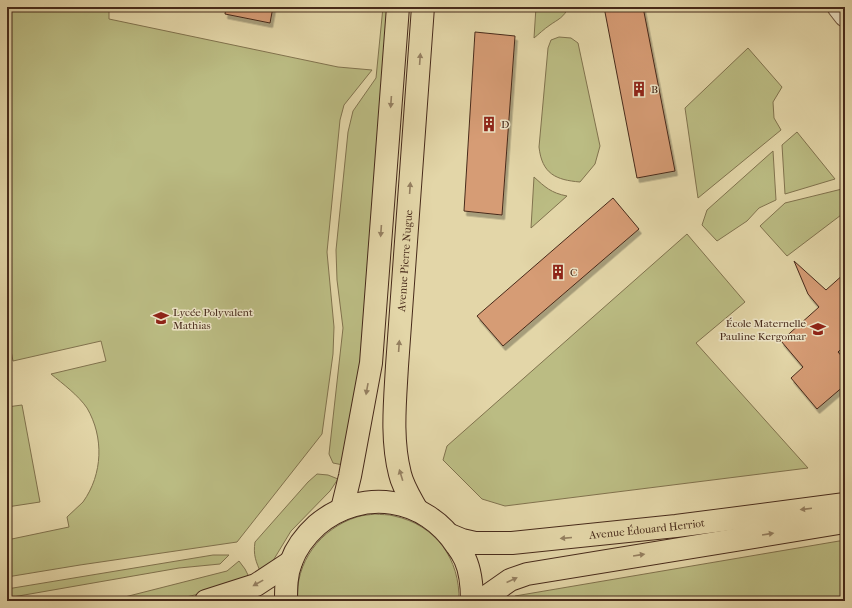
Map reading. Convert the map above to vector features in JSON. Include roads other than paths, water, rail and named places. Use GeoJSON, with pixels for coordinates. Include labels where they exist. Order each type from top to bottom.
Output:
{"type":"FeatureCollection","features":[{"type":"Feature","properties":{"kind":"main road"},"geometry":{"type":"LineString","coordinates":[[342,509],[350,476],[371,363],[398,7]]}},
{"type":"Feature","properties":{"kind":"main road","name":"Avenue Pierre Nugue"},"geometry":{"type":"LineString","coordinates":[[417,510],[408,494],[400,474],[395,446],[394,420],[424,7]]}},
{"type":"Feature","properties":{"kind":"main road"},"geometry":{"type":"LineString","coordinates":[[286,601],[286,585],[291,562],[300,545],[311,530],[325,518],[342,509],[356,504],[387,502],[403,505],[417,510],[430,517],[450,534],[465,559],[470,576],[472,601]]}},
{"type":"Feature","properties":{"kind":"main road","name":"Avenue Édouard Herriot"},"geometry":{"type":"LineString","coordinates":[[450,534],[462,540],[476,543],[512,543],[676,526],[845,504]]}},
{"type":"Feature","properties":{"kind":"main road","name":"Avenue Édouard Herriot"},"geometry":{"type":"LineString","coordinates":[[480,601],[510,580],[527,574],[845,522]]}},
{"type":"Feature","properties":{"kind":"main road"},"geometry":{"type":"LineString","coordinates":[[206,601],[256,585],[291,562]]}},
{"type":"Feature","properties":{"kind":"street"},"geometry":{"type":"LineString","coordinates":[[838,7],[845,16]]}},
{"type":"Feature","properties":{"kind":"place","name":"B"},"geometry":{"type":"Point","coordinates":[639,89]}},
{"type":"Feature","properties":{"kind":"place","name":"D"},"geometry":{"type":"Point","coordinates":[489,124]}},
{"type":"Feature","properties":{"kind":"place","name":"C"},"geometry":{"type":"Point","coordinates":[558,272]}},
{"type":"Feature","properties":{"kind":"place","name":"Lycée Polyvalent Mathias"},"geometry":{"type":"Point","coordinates":[161,318]}},
{"type":"Feature","properties":{"kind":"place","name":"École Maternelle Pauline Kergomar"},"geometry":{"type":"Point","coordinates":[818,329]}}]}
